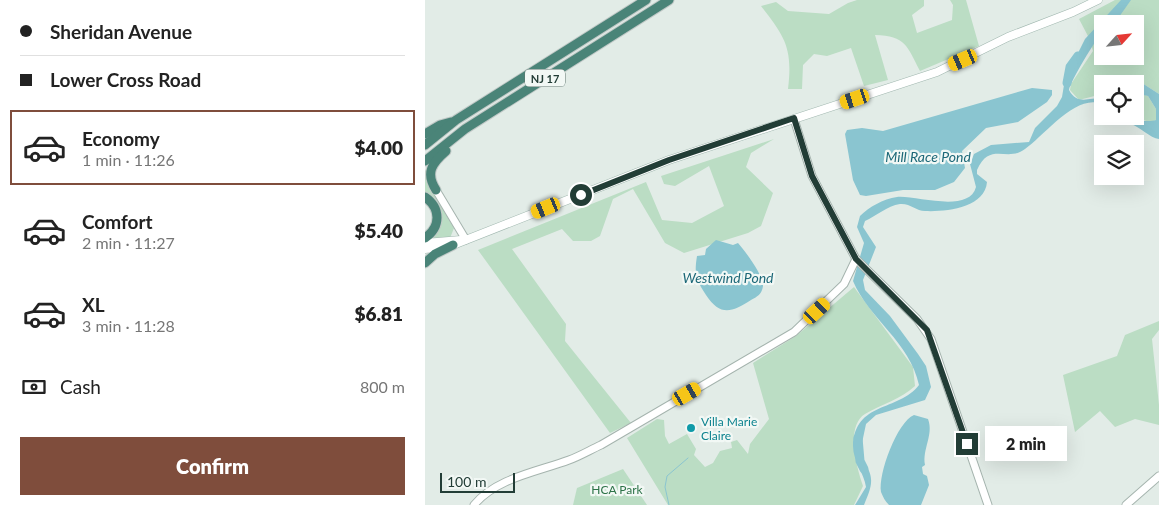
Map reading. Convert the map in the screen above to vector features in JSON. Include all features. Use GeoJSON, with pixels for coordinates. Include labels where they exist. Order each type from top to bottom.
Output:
{"type":"FeatureCollection","features":[{"type":"Feature","properties":{"kind":"highway","name":"NJ 17"},"geometry":{"type":"LineString","coordinates":[[425,145],[456,120],[646,0]]}},
{"type":"Feature","properties":{"kind":"highway","name":"NJ 17"},"geometry":{"type":"LineString","coordinates":[[425,161],[481,119],[669,0]]}},
{"type":"Feature","properties":{"kind":"highway"},"geometry":{"type":"LineString","coordinates":[[436,190],[429,176],[433,163],[481,119]]}},
{"type":"Feature","properties":{"kind":"highway"},"geometry":{"type":"LineString","coordinates":[[425,134],[440,125],[456,120]]}},
{"type":"Feature","properties":{"kind":"highway"},"geometry":{"type":"LineString","coordinates":[[425,198],[434,205],[438,218],[435,229],[425,238]]}},
{"type":"Feature","properties":{"kind":"highway"},"geometry":{"type":"LineString","coordinates":[[425,262],[435,254],[453,245]]}},
{"type":"Feature","properties":{"kind":"main road"},"geometry":{"type":"LineString","coordinates":[[425,249],[453,245],[669,160],[937,72],[1007,37],[1073,12],[1098,0]]}},
{"type":"Feature","properties":{"kind":"main road"},"geometry":{"type":"LineString","coordinates":[[425,243],[466,240]]}},
{"type":"Feature","properties":{"kind":"street"},"geometry":{"type":"LineString","coordinates":[[794,118],[812,176],[857,260],[927,330],[988,505]]}},
{"type":"Feature","properties":{"kind":"street"},"geometry":{"type":"LineString","coordinates":[[436,190],[466,240]]}},
{"type":"Feature","properties":{"kind":"street"},"geometry":{"type":"LineString","coordinates":[[474,505],[499,484],[570,459],[601,445],[794,332],[844,284],[857,260]]}},
{"type":"Feature","properties":{"kind":"street"},"geometry":{"type":"LineString","coordinates":[[1126,505],[1159,476]]}},
{"type":"Feature","properties":{"kind":"green space"},"geometry":{"type":"Polygon","coordinates":[[[857,0],[924,0],[924,6],[912,15],[917,33],[952,20],[953,5],[950,0],[966,0],[979,46],[920,71],[908,49],[899,40],[875,35],[888,80],[864,86],[851,48],[827,56],[814,54],[803,65],[802,89],[788,89],[788,53],[776,26],[761,6],[776,2],[788,11],[829,14],[857,0]]]}},
{"type":"Feature","properties":{"kind":"green space"},"geometry":{"type":"Polygon","coordinates":[[[1115,0],[1159,0],[1159,94],[1144,84],[1144,75],[1094,75],[1094,96],[1079,100],[1070,90],[1071,84],[1093,51],[1089,38],[1079,19],[1115,0]]]}},
{"type":"Feature","properties":{"kind":"green space"},"geometry":{"type":"Polygon","coordinates":[[[1144,95],[1148,96],[1156,109],[1157,120],[1150,122],[1144,120],[1144,95]]]}},
{"type":"Feature","properties":{"kind":"green space"},"geometry":{"type":"Polygon","coordinates":[[[774,139],[751,153],[746,167],[773,193],[761,226],[748,233],[684,253],[665,243],[633,189],[613,199],[600,236],[591,241],[573,241],[562,229],[512,249],[566,324],[565,341],[631,423],[610,433],[478,250],[646,182],[662,220],[692,223],[724,206],[709,166],[675,186],[664,184],[661,176],[774,139]]]}},
{"type":"Feature","properties":{"kind":"green space"},"geometry":{"type":"Polygon","coordinates":[[[428,168],[429,186],[454,228],[450,238],[428,240],[440,220],[425,195],[425,171],[428,168]]]}},
{"type":"Feature","properties":{"kind":"green space"},"geometry":{"type":"Polygon","coordinates":[[[854,287],[913,367],[915,386],[898,398],[865,414],[859,420],[855,428],[854,448],[863,486],[854,505],[668,505],[627,438],[657,419],[664,420],[665,436],[669,444],[687,434],[696,449],[694,455],[705,467],[713,463],[720,451],[732,448],[731,442],[737,440],[748,454],[750,444],[769,419],[753,363],[796,336],[854,287]]]}},
{"type":"Feature","properties":{"kind":"green space"},"geometry":{"type":"Polygon","coordinates":[[[1159,321],[1159,330],[1152,339],[1159,405],[1159,425],[1135,419],[1115,427],[1100,411],[1075,432],[1063,375],[1117,356],[1125,335],[1159,321]]]}},
{"type":"Feature","properties":{"kind":"green space","name":"HCA Park"},"geometry":{"type":"Polygon","coordinates":[[[623,469],[647,505],[573,505],[577,488],[623,469]]]}},
{"type":"Feature","properties":{"kind":"water"},"geometry":{"type":"Polygon","coordinates":[[[1121,0],[1131,0],[1120,15],[1107,15],[1121,0]]]}},
{"type":"Feature","properties":{"kind":"water"},"geometry":{"type":"Polygon","coordinates":[[[1094,29],[1094,44],[1069,90],[1076,98],[1094,99],[1094,102],[1071,110],[1033,143],[1018,153],[987,156],[977,170],[977,174],[987,182],[985,191],[979,198],[963,207],[943,211],[922,211],[907,205],[895,205],[865,221],[863,227],[876,247],[863,280],[865,290],[890,316],[918,354],[926,366],[931,387],[925,400],[876,415],[866,424],[862,443],[857,450],[868,469],[871,484],[864,505],[855,505],[866,487],[853,451],[856,432],[861,421],[869,414],[910,394],[919,385],[907,356],[860,295],[853,281],[864,243],[857,227],[860,216],[877,204],[897,197],[953,202],[963,200],[971,195],[976,187],[970,164],[974,154],[991,145],[1029,142],[1035,128],[1057,106],[1062,97],[1065,79],[1085,39],[1094,29]]]}},
{"type":"Feature","properties":{"kind":"water"},"geometry":{"type":"Polygon","coordinates":[[[1144,84],[1159,94],[1159,139],[1152,137],[1134,125],[1144,125],[1144,121],[1156,120],[1156,109],[1148,96],[1144,95],[1144,84]]]}},
{"type":"Feature","properties":{"kind":"water","name":"Mill Race Pond"},"geometry":{"type":"Polygon","coordinates":[[[1032,88],[1052,90],[1052,95],[1047,102],[1018,122],[986,128],[962,151],[965,168],[954,182],[935,190],[903,190],[866,196],[860,195],[853,180],[845,134],[847,130],[862,128],[883,131],[1032,88]]]}},
{"type":"Feature","properties":{"kind":"water","name":"Westwind Pond"},"geometry":{"type":"Polygon","coordinates":[[[716,240],[733,245],[738,243],[761,276],[763,282],[762,291],[759,295],[732,310],[721,309],[711,302],[697,277],[697,256],[705,255],[706,249],[716,240]]]}},
{"type":"Feature","properties":{"kind":"water"},"geometry":{"type":"Polygon","coordinates":[[[914,415],[928,419],[930,431],[925,453],[925,465],[922,467],[923,474],[927,476],[929,485],[921,505],[889,505],[881,492],[886,462],[901,427],[914,415]]]}},
{"type":"Feature","properties":{"kind":"waterway"},"geometry":{"type":"LineString","coordinates":[[1067,83],[1070,67],[1078,56]]}},
{"type":"Feature","properties":{"kind":"waterway"},"geometry":{"type":"LineString","coordinates":[[858,438],[860,461],[864,469]]}},
{"type":"Feature","properties":{"kind":"waterway"},"geometry":{"type":"LineString","coordinates":[[669,505],[665,487],[667,476],[688,458]]}},
{"type":"Feature","properties":{"kind":"place","name":"Villa Marie Claire"},"geometry":{"type":"Point","coordinates":[691,428]}},
{"type":"Feature","properties":{"kind":"route"},"geometry":{"type":"LineString","coordinates":[[581,195],[669,160],[794,118],[812,176],[848,247],[856,259],[927,330],[967,444]]}}]}
